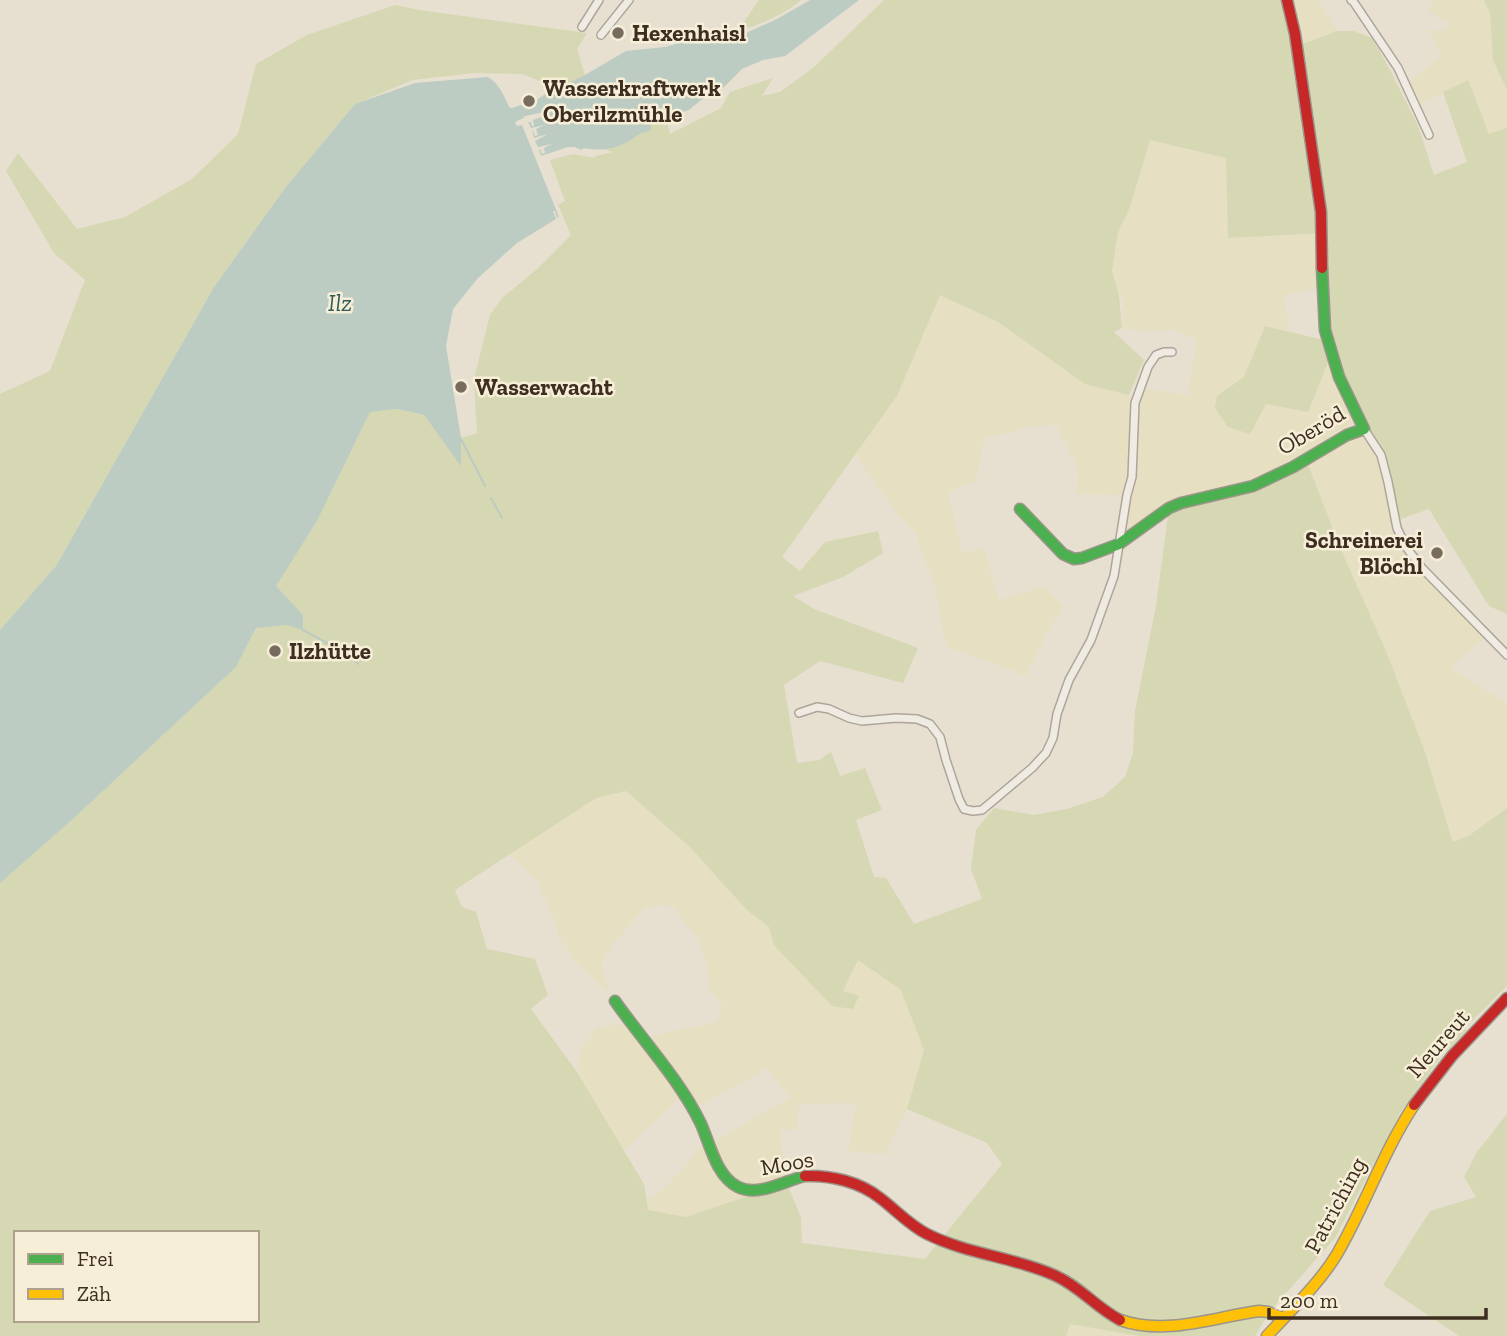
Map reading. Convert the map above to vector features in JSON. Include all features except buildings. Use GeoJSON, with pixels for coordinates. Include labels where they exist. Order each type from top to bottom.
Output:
{"type":"FeatureCollection","features":[{"type":"Feature","properties":{"kind":"street"},"geometry":{"type":"LineString","coordinates":[[582,27],[599,0]]}},
{"type":"Feature","properties":{"kind":"street"},"geometry":{"type":"LineString","coordinates":[[601,35],[629,0]]}},
{"type":"Feature","properties":{"kind":"street","name":"Oberöd"},"geometry":{"type":"LineString","coordinates":[[1020,509],[1063,554],[1073,559],[1082,558],[1119,544],[1170,508],[1253,486],[1293,467],[1347,435],[1364,429],[1339,377],[1325,330],[1320,200],[1295,34],[1287,0]]}},
{"type":"Feature","properties":{"kind":"street"},"geometry":{"type":"LineString","coordinates":[[1351,0],[1398,68],[1429,135]]}},
{"type":"Feature","properties":{"kind":"street"},"geometry":{"type":"LineString","coordinates":[[799,713],[817,707],[862,721],[896,718],[917,719],[930,724],[940,737],[959,799],[964,808],[972,811],[982,810],[1032,768],[1045,753],[1053,737],[1057,714],[1069,680],[1091,640],[1111,587],[1132,477],[1135,403],[1148,367],[1156,355],[1172,352]]}},
{"type":"Feature","properties":{"kind":"street"},"geometry":{"type":"LineString","coordinates":[[1364,429],[1381,455],[1397,528],[1406,547],[1422,568],[1507,655]]}},
{"type":"Feature","properties":{"kind":"street","name":"Neureut"},"geometry":{"type":"LineString","coordinates":[[1404,1119],[1446,1061],[1507,998]]}},
{"type":"Feature","properties":{"kind":"street","name":"Moos"},"geometry":{"type":"LineString","coordinates":[[615,1001],[684,1095],[704,1130],[720,1168],[728,1181],[739,1189],[750,1192],[804,1177],[829,1177],[860,1185],[878,1195],[908,1223],[928,1235],[948,1244],[1019,1263],[1066,1280],[1105,1312],[1116,1319],[1134,1324],[1196,1324],[1263,1311],[1283,1318]]}},
{"type":"Feature","properties":{"kind":"street","name":"Patriching"},"geometry":{"type":"LineString","coordinates":[[1267,1336],[1336,1256],[1404,1119]]}},
{"type":"Feature","properties":{"kind":"shaded area"},"geometry":{"type":"Polygon","coordinates":[[[1287,0],[1318,0],[1337,31],[1297,46],[1287,0]]]}},
{"type":"Feature","properties":{"kind":"shaded area"},"geometry":{"type":"Polygon","coordinates":[[[1433,0],[1484,0],[1490,13],[1493,60],[1507,90],[1507,128],[1489,135],[1468,80],[1416,107],[1406,85],[1441,56],[1429,30],[1445,31],[1449,23],[1428,11],[1433,0]]]}},
{"type":"Feature","properties":{"kind":"shaded area"},"geometry":{"type":"Polygon","coordinates":[[[1150,140],[1226,158],[1228,238],[1322,233],[1323,287],[1282,296],[1289,331],[1265,326],[1244,377],[1217,396],[1266,404],[1329,360],[1356,415],[1347,435],[1364,429],[1375,444],[1406,547],[1488,635],[1450,667],[1507,704],[1507,807],[1470,835],[1453,840],[1425,752],[1386,651],[1339,545],[1307,462],[1253,486],[1181,503],[1119,544],[1127,495],[1076,494],[1079,470],[1056,425],[1026,427],[984,438],[976,481],[948,492],[962,553],[984,549],[999,600],[1044,586],[1064,607],[1051,626],[1026,676],[946,646],[936,591],[916,534],[898,515],[855,454],[897,396],[940,295],[998,322],[1085,384],[1129,395],[1135,403],[1145,389],[1188,395],[1197,339],[1170,329],[1149,332],[1122,328],[1124,300],[1119,295],[1112,271],[1118,232],[1130,207],[1150,140]]]}},
{"type":"Feature","properties":{"kind":"shaded area"},"geometry":{"type":"Polygon","coordinates":[[[625,791],[690,847],[747,910],[769,927],[774,945],[843,992],[858,959],[901,990],[924,1050],[907,1109],[885,1154],[848,1151],[856,1103],[799,1104],[798,1129],[780,1131],[787,1183],[686,1217],[648,1210],[646,1201],[661,1191],[704,1141],[717,1139],[790,1098],[768,1068],[696,1108],[645,1037],[718,1022],[722,1004],[709,988],[707,965],[698,940],[673,907],[662,905],[645,908],[613,944],[601,964],[610,994],[579,966],[559,937],[555,920],[536,880],[510,854],[596,798],[625,791]]]}},
{"type":"Feature","properties":{"kind":"shaded area"},"geometry":{"type":"Polygon","coordinates":[[[629,1023],[681,1096],[624,1151],[577,1072],[582,1048],[598,1027],[629,1023]]]}},
{"type":"Feature","properties":{"kind":"shaded area"},"geometry":{"type":"Polygon","coordinates":[[[1070,1324],[1140,1336],[1066,1336],[1070,1324]]]}},
{"type":"Feature","properties":{"kind":"green space"},"geometry":{"type":"Polygon","coordinates":[[[759,0],[801,0],[772,19],[739,29],[759,0]]]}},
{"type":"Feature","properties":{"kind":"green space"},"geometry":{"type":"Polygon","coordinates":[[[884,0],[1287,0],[1297,46],[1337,31],[1353,31],[1372,38],[1418,126],[1434,175],[1467,162],[1443,92],[1468,80],[1489,134],[1507,128],[1507,614],[1489,606],[1429,509],[1398,520],[1389,470],[1384,466],[1347,396],[1323,303],[1328,295],[1324,280],[1322,233],[1228,238],[1226,158],[1150,140],[1130,207],[1118,232],[1112,271],[1119,295],[1122,328],[1114,332],[1144,360],[1129,395],[1085,384],[998,322],[940,295],[897,396],[782,557],[800,571],[825,542],[878,531],[883,553],[843,577],[793,596],[814,609],[918,648],[903,683],[820,661],[784,685],[797,763],[819,760],[831,752],[840,776],[865,768],[882,810],[856,820],[874,877],[886,878],[914,924],[982,899],[971,869],[976,830],[994,808],[1034,815],[1067,809],[1103,797],[1125,777],[1133,753],[1135,711],[1156,606],[1169,508],[1253,486],[1307,462],[1425,752],[1453,842],[1470,835],[1507,808],[1507,986],[1442,1055],[1400,1113],[1335,1238],[1271,1310],[1255,1336],[1140,1336],[1070,1324],[1066,1336],[0,1336],[0,882],[73,819],[236,667],[256,628],[303,615],[275,586],[317,521],[370,412],[397,409],[424,415],[461,464],[461,438],[477,433],[474,379],[490,315],[502,298],[537,269],[571,235],[558,205],[565,201],[550,160],[573,154],[595,158],[613,152],[605,150],[625,143],[657,119],[666,118],[670,134],[721,108],[730,92],[773,78],[762,96],[780,92],[813,68],[884,0]],[[626,791],[596,798],[455,890],[462,907],[476,912],[487,949],[535,959],[548,995],[531,1009],[577,1072],[644,1184],[648,1210],[686,1217],[787,1183],[801,1218],[802,1243],[925,1259],[1002,1164],[987,1143],[907,1109],[924,1050],[901,990],[858,960],[843,991],[859,996],[853,1009],[832,1006],[774,945],[769,927],[747,910],[690,847],[626,791]]]}},
{"type":"Feature","properties":{"kind":"green space"},"geometry":{"type":"Polygon","coordinates":[[[1484,0],[1507,0],[1507,90],[1493,60],[1490,13],[1484,0]]]}},
{"type":"Feature","properties":{"kind":"green space"},"geometry":{"type":"Polygon","coordinates":[[[395,5],[587,33],[577,49],[585,75],[552,91],[540,81],[522,74],[474,73],[413,80],[355,104],[285,188],[214,287],[56,566],[0,630],[0,394],[50,371],[85,280],[54,253],[6,171],[18,153],[77,229],[125,217],[192,179],[238,134],[256,64],[307,35],[395,5]]]}},
{"type":"Feature","properties":{"kind":"green space"},"geometry":{"type":"Polygon","coordinates":[[[1265,326],[1324,340],[1329,360],[1308,412],[1266,404],[1250,434],[1228,427],[1215,408],[1217,396],[1244,377],[1265,326]]]}},
{"type":"Feature","properties":{"kind":"green space"},"geometry":{"type":"Polygon","coordinates":[[[1507,1114],[1507,1336],[1459,1336],[1383,1285],[1430,1211],[1476,1197],[1464,1177],[1477,1152],[1507,1114]]]}},
{"type":"Feature","properties":{"kind":"water"},"geometry":{"type":"Polygon","coordinates":[[[810,0],[859,0],[785,56],[763,60],[742,69],[723,88],[689,110],[652,122],[650,131],[612,148],[582,150],[568,147],[541,156],[539,150],[542,154],[545,153],[544,148],[552,144],[538,147],[535,141],[548,134],[534,138],[532,131],[535,136],[538,135],[536,129],[545,125],[531,128],[528,122],[534,126],[533,120],[544,116],[537,100],[545,94],[626,51],[665,47],[716,35],[746,33],[810,0]]]}},
{"type":"Feature","properties":{"kind":"water","name":"Ilz"},"geometry":{"type":"Polygon","coordinates":[[[488,77],[499,87],[510,108],[520,107],[524,118],[515,123],[517,126],[522,125],[559,217],[557,218],[553,211],[556,219],[517,243],[478,278],[453,309],[446,346],[461,438],[461,466],[424,415],[397,409],[370,412],[317,521],[276,586],[303,615],[303,630],[287,625],[256,628],[236,667],[0,883],[0,630],[56,566],[214,287],[285,188],[355,104],[415,83],[488,77]]]}},
{"type":"Feature","properties":{"kind":"waterway","name":"Ilz"},"geometry":{"type":"LineString","coordinates":[[509,120],[509,117],[521,111],[553,104]]}},
{"type":"Feature","properties":{"kind":"waterway"},"geometry":{"type":"LineString","coordinates":[[460,437],[485,486]]}},
{"type":"Feature","properties":{"kind":"waterway"},"geometry":{"type":"LineString","coordinates":[[491,498],[502,518]]}},
{"type":"Feature","properties":{"kind":"waterway"},"geometry":{"type":"LineString","coordinates":[[303,630],[345,653]]}},
{"type":"Feature","properties":{"kind":"waterway"},"geometry":{"type":"LineString","coordinates":[[354,660],[358,664]]}},
{"type":"Feature","properties":{"kind":"traffic: fast"},"geometry":{"type":"LineString","coordinates":[[1020,509],[1063,554],[1074,559],[1082,558],[1119,544],[1169,508],[1253,486],[1293,467],[1347,435],[1364,429],[1339,377],[1325,330],[1322,268]]}},
{"type":"Feature","properties":{"kind":"traffic: fast"},"geometry":{"type":"LineString","coordinates":[[615,1001],[683,1092],[701,1124],[719,1168],[730,1182],[746,1190],[754,1190],[805,1176]]}},
{"type":"Feature","properties":{"kind":"traffic: slow"},"geometry":{"type":"LineString","coordinates":[[1267,1336],[1330,1265],[1414,1105]]}},
{"type":"Feature","properties":{"kind":"traffic: slow"},"geometry":{"type":"LineString","coordinates":[[1120,1320],[1172,1326],[1259,1311],[1283,1318]]}},
{"type":"Feature","properties":{"kind":"traffic: jam"},"geometry":{"type":"LineString","coordinates":[[1287,0],[1295,34],[1321,212],[1322,268]]}},
{"type":"Feature","properties":{"kind":"traffic: jam"},"geometry":{"type":"LineString","coordinates":[[1414,1105],[1452,1056],[1507,998]]}},
{"type":"Feature","properties":{"kind":"traffic: jam"},"geometry":{"type":"LineString","coordinates":[[805,1176],[835,1178],[864,1188],[927,1234],[1054,1275],[1120,1320]]}},
{"type":"Feature","properties":{"kind":"place","name":"Hexenhaisl"},"geometry":{"type":"Point","coordinates":[618,33]}},
{"type":"Feature","properties":{"kind":"place","name":"Wasserkraftwerk Oberilzmühle"},"geometry":{"type":"Point","coordinates":[529,101]}},
{"type":"Feature","properties":{"kind":"place","name":"Wasserwacht"},"geometry":{"type":"Point","coordinates":[461,387]}},
{"type":"Feature","properties":{"kind":"place","name":"Schreinerei Blöchl"},"geometry":{"type":"Point","coordinates":[1437,553]}},
{"type":"Feature","properties":{"kind":"place","name":"Ilzhütte"},"geometry":{"type":"Point","coordinates":[275,651]}}]}
